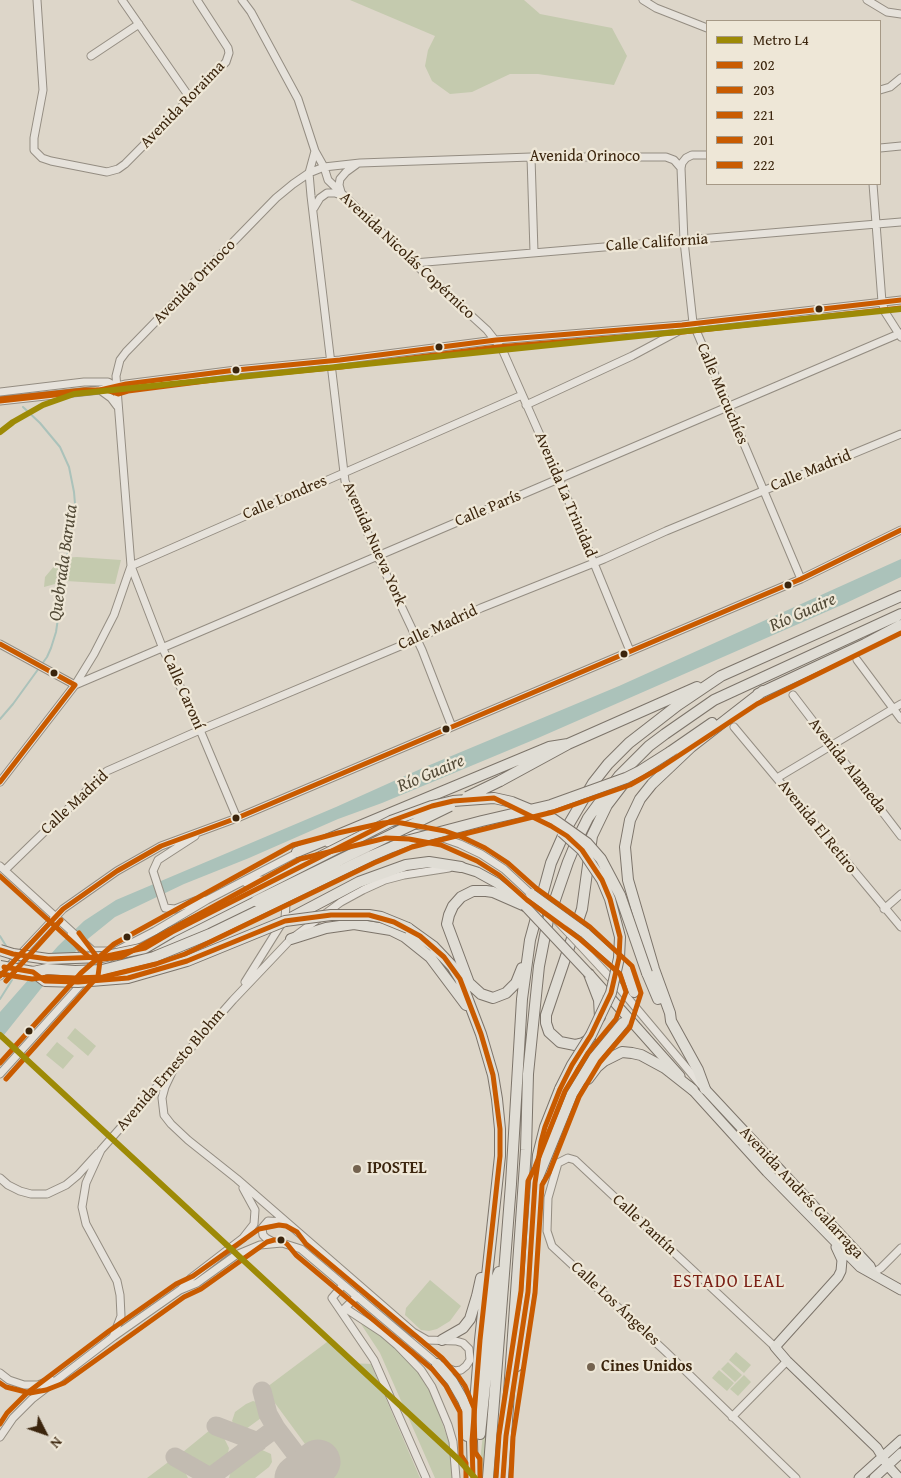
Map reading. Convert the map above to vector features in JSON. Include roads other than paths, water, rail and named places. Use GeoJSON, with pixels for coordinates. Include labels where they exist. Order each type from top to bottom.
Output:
{"type":"FeatureCollection","features":[{"type":"Feature","properties":{"kind":"highway"},"geometry":{"type":"LineString","coordinates":[[0,950],[13,954],[48,959],[102,956],[176,940],[500,781],[568,744],[901,596]]}},
{"type":"Feature","properties":{"kind":"highway"},"geometry":{"type":"LineString","coordinates":[[503,1478],[526,1150],[528,1074],[539,966],[548,920],[578,838],[588,818],[619,776],[648,746],[714,700],[901,614]]}},
{"type":"Feature","properties":{"kind":"highway"},"geometry":{"type":"LineString","coordinates":[[705,1089],[698,1070],[671,1021],[632,897],[627,873],[625,847],[630,820],[640,799],[674,756],[734,708],[763,691],[865,644],[901,625]]}},
{"type":"Feature","properties":{"kind":"highway"},"geometry":{"type":"LineString","coordinates":[[525,906],[493,892],[473,892],[461,898],[453,906],[449,915],[447,924],[469,983],[478,992],[488,997],[503,995],[514,985],[522,971],[547,878],[558,847],[566,828],[593,783],[608,764],[629,743],[666,714],[721,676]]}},
{"type":"Feature","properties":{"kind":"highway"},"geometry":{"type":"LineString","coordinates":[[589,974],[600,1004],[598,1028],[592,1037],[584,1042],[575,1045],[564,1044],[549,1032],[546,1014],[582,909],[592,836],[607,805],[636,767],[653,751],[673,735],[743,688]]}},
{"type":"Feature","properties":{"kind":"highway"},"geometry":{"type":"LineString","coordinates":[[298,852],[549,747],[568,744]]}},
{"type":"Feature","properties":{"kind":"highway"},"geometry":{"type":"LineString","coordinates":[[0,966],[33,972],[47,969],[102,970],[128,965],[163,954],[210,934],[392,847],[419,838],[552,805],[626,778],[674,756]]}},
{"type":"Feature","properties":{"kind":"highway"},"geometry":{"type":"LineString","coordinates":[[494,798],[551,826],[567,836],[582,850],[602,880],[616,918],[620,937],[619,958],[611,993],[591,1035],[560,1089],[541,1142],[535,1182],[528,1292],[506,1436]]}},
{"type":"Feature","properties":{"kind":"highway"},"geometry":{"type":"LineString","coordinates":[[144,948],[391,821],[432,806],[462,800],[494,798],[512,802],[553,819],[587,843],[602,859],[620,895],[664,1016],[671,1021]]}},
{"type":"Feature","properties":{"kind":"highway"},"geometry":{"type":"LineString","coordinates":[[33,972],[45,981],[86,982],[128,978],[187,960],[285,921],[359,882],[406,865],[429,862],[461,867]]}},
{"type":"Feature","properties":{"kind":"highway"},"geometry":{"type":"LineString","coordinates":[[531,894],[585,933],[626,970],[634,992]]}},
{"type":"Feature","properties":{"kind":"highway"},"geometry":{"type":"LineString","coordinates":[[285,921],[331,915],[369,914],[408,928],[433,946],[452,966],[460,978],[481,1034],[493,1075],[500,1129],[500,1156],[474,1417],[472,1478]]}},
{"type":"Feature","properties":{"kind":"highway"},"geometry":{"type":"LineString","coordinates":[[291,938],[326,928],[354,924],[391,930],[405,937],[430,957],[474,1016]]}},
{"type":"Feature","properties":{"kind":"highway"},"geometry":{"type":"LineString","coordinates":[[488,1478],[522,999],[529,941]]}},
{"type":"Feature","properties":{"kind":"highway"},"geometry":{"type":"LineString","coordinates":[[535,1182],[542,1170],[572,1094],[594,1058],[623,1023]]}},
{"type":"Feature","properties":{"kind":"highway"},"geometry":{"type":"LineString","coordinates":[[563,1117],[597,1067],[609,1058],[622,1052],[632,1053],[651,1060],[665,1068],[693,1090]]}},
{"type":"Feature","properties":{"kind":"highway"},"geometry":{"type":"LineString","coordinates":[[473,1461],[478,1443],[496,1279],[505,1258]]}},
{"type":"Feature","properties":{"kind":"highway"},"geometry":{"type":"LineString","coordinates":[[442,1340],[463,1328],[470,1319],[482,1270],[488,1262]]}},
{"type":"Feature","properties":{"kind":"highway"},"geometry":{"type":"LineString","coordinates":[[437,1364],[455,1386],[467,1410],[468,1454],[473,1461]]}},
{"type":"Feature","properties":{"kind":"main road","name":"Avenida Andrés Galarraga"},"geometry":{"type":"LineString","coordinates":[[461,867],[478,872],[497,883],[525,906],[589,974],[767,1172],[831,1238],[866,1272],[873,1273],[901,1290]]}},
{"type":"Feature","properties":{"kind":"main road","name":"Avenida Andrés Galarraga"},"geometry":{"type":"LineString","coordinates":[[705,1089],[870,1266],[873,1273]]}},
{"type":"Feature","properties":{"kind":"main road"},"geometry":{"type":"LineString","coordinates":[[775,1347],[834,1282],[841,1271],[841,1257],[831,1238]]}},
{"type":"Feature","properties":{"kind":"main road","name":"Calle Pantín"},"geometry":{"type":"LineString","coordinates":[[775,1347],[787,1362],[876,1448],[899,1478]]}},
{"type":"Feature","properties":{"kind":"main road"},"geometry":{"type":"LineString","coordinates":[[859,1478],[901,1440]]}},
{"type":"Feature","properties":{"kind":"main road"},"geometry":{"type":"LineString","coordinates":[[874,1478],[901,1453]]}},
{"type":"Feature","properties":{"kind":"street","name":"Avenida Roraima"},"geometry":{"type":"LineString","coordinates":[[37,0],[43,90],[34,138],[34,150],[42,158],[51,161],[107,172],[118,169],[125,164],[223,66],[228,58],[228,48],[197,0]]}},
{"type":"Feature","properties":{"kind":"street"},"geometry":{"type":"LineString","coordinates":[[122,0],[190,98]]}},
{"type":"Feature","properties":{"kind":"street"},"geometry":{"type":"LineString","coordinates":[[242,0],[251,12],[298,99],[315,151],[324,167]]}},
{"type":"Feature","properties":{"kind":"street"},"geometry":{"type":"LineString","coordinates":[[643,0],[656,8],[706,28]]}},
{"type":"Feature","properties":{"kind":"street"},"geometry":{"type":"LineString","coordinates":[[868,0],[888,12],[901,14]]}},
{"type":"Feature","properties":{"kind":"street"},"geometry":{"type":"LineString","coordinates":[[91,56],[139,24]]}},
{"type":"Feature","properties":{"kind":"street"},"geometry":{"type":"LineString","coordinates":[[881,90],[890,87],[901,78]]}},
{"type":"Feature","properties":{"kind":"street"},"geometry":{"type":"LineString","coordinates":[[881,148],[901,146]]}},
{"type":"Feature","properties":{"kind":"street"},"geometry":{"type":"LineString","coordinates":[[309,173],[315,151]]}},
{"type":"Feature","properties":{"kind":"street"},"geometry":{"type":"LineString","coordinates":[[681,168],[686,158],[692,155],[706,155]]}},
{"type":"Feature","properties":{"kind":"street"},"geometry":{"type":"LineString","coordinates":[[531,157],[534,252]]}},
{"type":"Feature","properties":{"kind":"street","name":"Avenida Orinoco"},"geometry":{"type":"LineString","coordinates":[[0,782],[75,685],[94,654],[114,615],[131,566],[116,376],[118,366],[126,352],[276,198],[309,173],[324,167],[360,163],[531,157],[666,157],[672,158],[681,168]]}},
{"type":"Feature","properties":{"kind":"street"},"geometry":{"type":"LineString","coordinates":[[342,195],[339,185],[340,179],[346,172],[360,163]]}},
{"type":"Feature","properties":{"kind":"street","name":"Avenida Nicolás Copérnico"},"geometry":{"type":"LineString","coordinates":[[324,167],[328,180],[342,195],[496,340]]}},
{"type":"Feature","properties":{"kind":"street","name":"Calle Mucuchíes"},"geometry":{"type":"LineString","coordinates":[[681,168],[684,240],[693,323],[801,579]]}},
{"type":"Feature","properties":{"kind":"street","name":"Avenida Nueva York"},"geometry":{"type":"LineString","coordinates":[[309,173],[345,481],[417,639],[452,727]]}},
{"type":"Feature","properties":{"kind":"street"},"geometry":{"type":"LineString","coordinates":[[873,185],[882,302],[885,312],[900,335]]}},
{"type":"Feature","properties":{"kind":"street"},"geometry":{"type":"LineString","coordinates":[[314,208],[320,198],[327,193],[342,195]]}},
{"type":"Feature","properties":{"kind":"street","name":"Calle California"},"geometry":{"type":"LineString","coordinates":[[414,263],[901,222]]}},
{"type":"Feature","properties":{"kind":"street"},"geometry":{"type":"LineString","coordinates":[[0,401],[100,390],[126,384],[236,370],[496,340],[693,323],[901,300]]}},
{"type":"Feature","properties":{"kind":"street"},"geometry":{"type":"LineString","coordinates":[[526,405],[632,356],[693,323]]}},
{"type":"Feature","properties":{"kind":"street","name":"Calle París"},"geometry":{"type":"LineString","coordinates":[[75,685],[559,478],[900,335]]}},
{"type":"Feature","properties":{"kind":"street","name":"Avenida La Trinidad"},"geometry":{"type":"LineString","coordinates":[[496,340],[559,478],[630,651]]}},
{"type":"Feature","properties":{"kind":"street"},"geometry":{"type":"LineString","coordinates":[[0,392],[84,382],[108,382],[117,387]]}},
{"type":"Feature","properties":{"kind":"street"},"geometry":{"type":"LineString","coordinates":[[100,390],[118,406]]}},
{"type":"Feature","properties":{"kind":"street","name":"Calle Londres"},"geometry":{"type":"LineString","coordinates":[[131,566],[522,395]]}},
{"type":"Feature","properties":{"kind":"street","name":"Calle Madrid"},"geometry":{"type":"LineString","coordinates":[[2,868],[107,771],[417,639],[480,608],[901,434]]}},
{"type":"Feature","properties":{"kind":"street"},"geometry":{"type":"LineString","coordinates":[[0,976],[55,915],[129,864],[161,846],[238,818],[801,579],[901,530]]}},
{"type":"Feature","properties":{"kind":"street","name":"Calle Caroní"},"geometry":{"type":"LineString","coordinates":[[131,566],[163,648],[238,818]]}},
{"type":"Feature","properties":{"kind":"street"},"geometry":{"type":"LineString","coordinates":[[0,644],[75,685]]}},
{"type":"Feature","properties":{"kind":"street"},"geometry":{"type":"LineString","coordinates":[[858,660],[901,719]]}},
{"type":"Feature","properties":{"kind":"street","name":"Avenida Alameda"},"geometry":{"type":"LineString","coordinates":[[793,695],[901,836]]}},
{"type":"Feature","properties":{"kind":"street"},"geometry":{"type":"LineString","coordinates":[[777,778],[901,704]]}},
{"type":"Feature","properties":{"kind":"street","name":"Avenida El Retiro"},"geometry":{"type":"LineString","coordinates":[[734,727],[884,909],[901,927]]}},
{"type":"Feature","properties":{"kind":"street"},"geometry":{"type":"LineString","coordinates":[[0,1074],[87,978],[118,950],[155,931],[206,900],[298,852],[385,830],[444,838],[481,854],[504,868],[616,984],[705,1089]]}},
{"type":"Feature","properties":{"kind":"street"},"geometry":{"type":"LineString","coordinates":[[198,833],[158,860],[153,870],[164,908],[175,909],[195,901],[206,900]]}},
{"type":"Feature","properties":{"kind":"street"},"geometry":{"type":"LineString","coordinates":[[236,997],[291,938],[341,902],[385,880],[404,875],[461,867]]}},
{"type":"Feature","properties":{"kind":"street"},"geometry":{"type":"LineString","coordinates":[[2,868],[55,915],[90,953],[93,968],[87,978]]}},
{"type":"Feature","properties":{"kind":"street"},"geometry":{"type":"LineString","coordinates":[[220,893],[255,880],[263,880],[278,889],[286,905],[285,918],[236,997]]}},
{"type":"Feature","properties":{"kind":"street"},"geometry":{"type":"LineString","coordinates":[[884,909],[901,894]]}},
{"type":"Feature","properties":{"kind":"street"},"geometry":{"type":"LineString","coordinates":[[55,915],[90,953]]}},
{"type":"Feature","properties":{"kind":"street"},"geometry":{"type":"LineString","coordinates":[[90,953],[118,950]]}},
{"type":"Feature","properties":{"kind":"street","name":"Avenida Ernesto Blohm"},"geometry":{"type":"LineString","coordinates":[[113,1337],[121,1316],[120,1294],[117,1281],[86,1224],[82,1207],[86,1183],[101,1150],[236,997]]}},
{"type":"Feature","properties":{"kind":"street"},"geometry":{"type":"LineString","coordinates":[[174,1068],[162,1098],[164,1115],[170,1124],[237,1178],[414,1332],[427,1340],[463,1343],[469,1349],[470,1360],[461,1370],[455,1371],[437,1364],[301,1248],[292,1245],[276,1243],[248,1248],[197,1283],[180,1290]]}},
{"type":"Feature","properties":{"kind":"street"},"geometry":{"type":"LineString","coordinates":[[0,1178],[8,1185],[20,1191],[31,1194],[47,1194],[66,1185],[101,1150]]}},
{"type":"Feature","properties":{"kind":"street","name":"Calle Pantín"},"geometry":{"type":"LineString","coordinates":[[547,1231],[548,1198],[556,1167],[558,1163],[565,1159],[575,1160],[775,1347]]}},
{"type":"Feature","properties":{"kind":"street"},"geometry":{"type":"LineString","coordinates":[[0,1437],[20,1409],[113,1337],[180,1290],[191,1278],[242,1238],[254,1224],[255,1215],[254,1206],[237,1178]]}},
{"type":"Feature","properties":{"kind":"street"},"geometry":{"type":"LineString","coordinates":[[276,1243],[263,1235],[262,1228],[268,1222],[286,1222]]}},
{"type":"Feature","properties":{"kind":"street","name":"Calle Los Ángeles"},"geometry":{"type":"LineString","coordinates":[[547,1231],[552,1246],[665,1351],[796,1478]]}},
{"type":"Feature","properties":{"kind":"street"},"geometry":{"type":"LineString","coordinates":[[873,1273],[882,1268],[901,1248]]}},
{"type":"Feature","properties":{"kind":"street"},"geometry":{"type":"LineString","coordinates":[[343,1285],[332,1298],[374,1360],[426,1478]]}},
{"type":"Feature","properties":{"kind":"street"},"geometry":{"type":"LineString","coordinates":[[357,1296],[345,1308],[383,1333],[397,1345],[421,1370],[432,1388],[448,1425],[453,1442],[456,1478]]}},
{"type":"Feature","properties":{"kind":"street"},"geometry":{"type":"LineString","coordinates":[[732,1417],[787,1362]]}},
{"type":"Feature","properties":{"kind":"street"},"geometry":{"type":"LineString","coordinates":[[0,1374],[14,1382],[30,1386],[61,1376]]}},
{"type":"Feature","properties":{"kind":"water","name":"Río Guaire"},"geometry":{"type":"Polygon","coordinates":[[[901,559],[901,577],[844,604],[538,738],[184,884],[115,917],[89,938],[64,963],[0,1040],[0,1012],[58,946],[84,921],[116,900],[619,686],[901,559]]]}},
{"type":"Feature","properties":{"kind":"waterway","name":"Quebrada Baruta"},"geometry":{"type":"LineString","coordinates":[[0,719],[47,657],[51,648],[56,632],[75,504],[69,467],[60,447],[40,423],[23,407]]}},
{"type":"Feature","properties":{"kind":"waterway","name":"Quebrada Baruta"},"geometry":{"type":"LineString","coordinates":[[0,936],[8,949]]}},
{"type":"Feature","properties":{"kind":"waterway"},"geometry":{"type":"LineString","coordinates":[[0,999],[12,980]]}},
{"type":"Feature","properties":{"kind":"metro line","name":"L4"},"geometry":{"type":"LineString","coordinates":[[0,432],[13,422],[43,405],[74,394],[901,309]]}},
{"type":"Feature","properties":{"kind":"metro line","name":"L4"},"geometry":{"type":"LineString","coordinates":[[0,1035],[459,1460],[475,1478]]}},
{"type":"Feature","properties":{"kind":"place","name":"IPOSTEL"},"geometry":{"type":"Point","coordinates":[357,1169]}},
{"type":"Feature","properties":{"kind":"place","name":"Cines Unidos"},"geometry":{"type":"Point","coordinates":[591,1367]}},
{"type":"Feature","properties":{"kind":"district","name":"ESTADO LEAL"},"geometry":{"type":"Point","coordinates":[729,1282]}}]}
